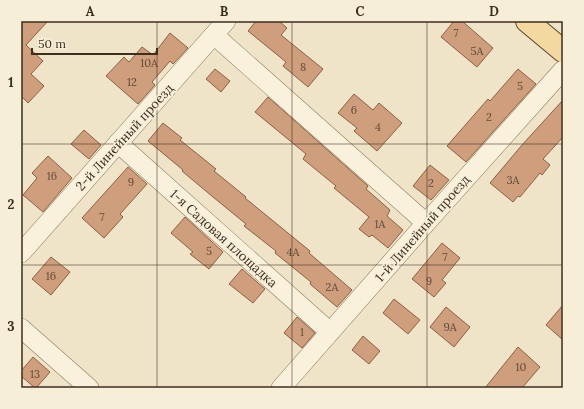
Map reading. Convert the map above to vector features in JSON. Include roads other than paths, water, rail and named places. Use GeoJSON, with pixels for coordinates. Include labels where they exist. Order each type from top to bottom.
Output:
{"type":"FeatureCollection","features":[{"type":"Feature","properties":{"kind":"main road"},"geometry":{"type":"LineString","coordinates":[[527,21],[563,51]]}},
{"type":"Feature","properties":{"kind":"street","name":"2-й Линейный проезд"},"geometry":{"type":"LineString","coordinates":[[21,252],[226,21]]}},
{"type":"Feature","properties":{"kind":"street"},"geometry":{"type":"LineString","coordinates":[[214,35],[426,223]]}},
{"type":"Feature","properties":{"kind":"street","name":"1-й Линейный проезд"},"geometry":{"type":"LineString","coordinates":[[281,388],[563,70]]}},
{"type":"Feature","properties":{"kind":"street","name":"1-я Садовая площадка"},"geometry":{"type":"LineString","coordinates":[[118,143],[330,332]]}},
{"type":"Feature","properties":{"kind":"street"},"geometry":{"type":"LineString","coordinates":[[21,328],[89,388]]}}]}
